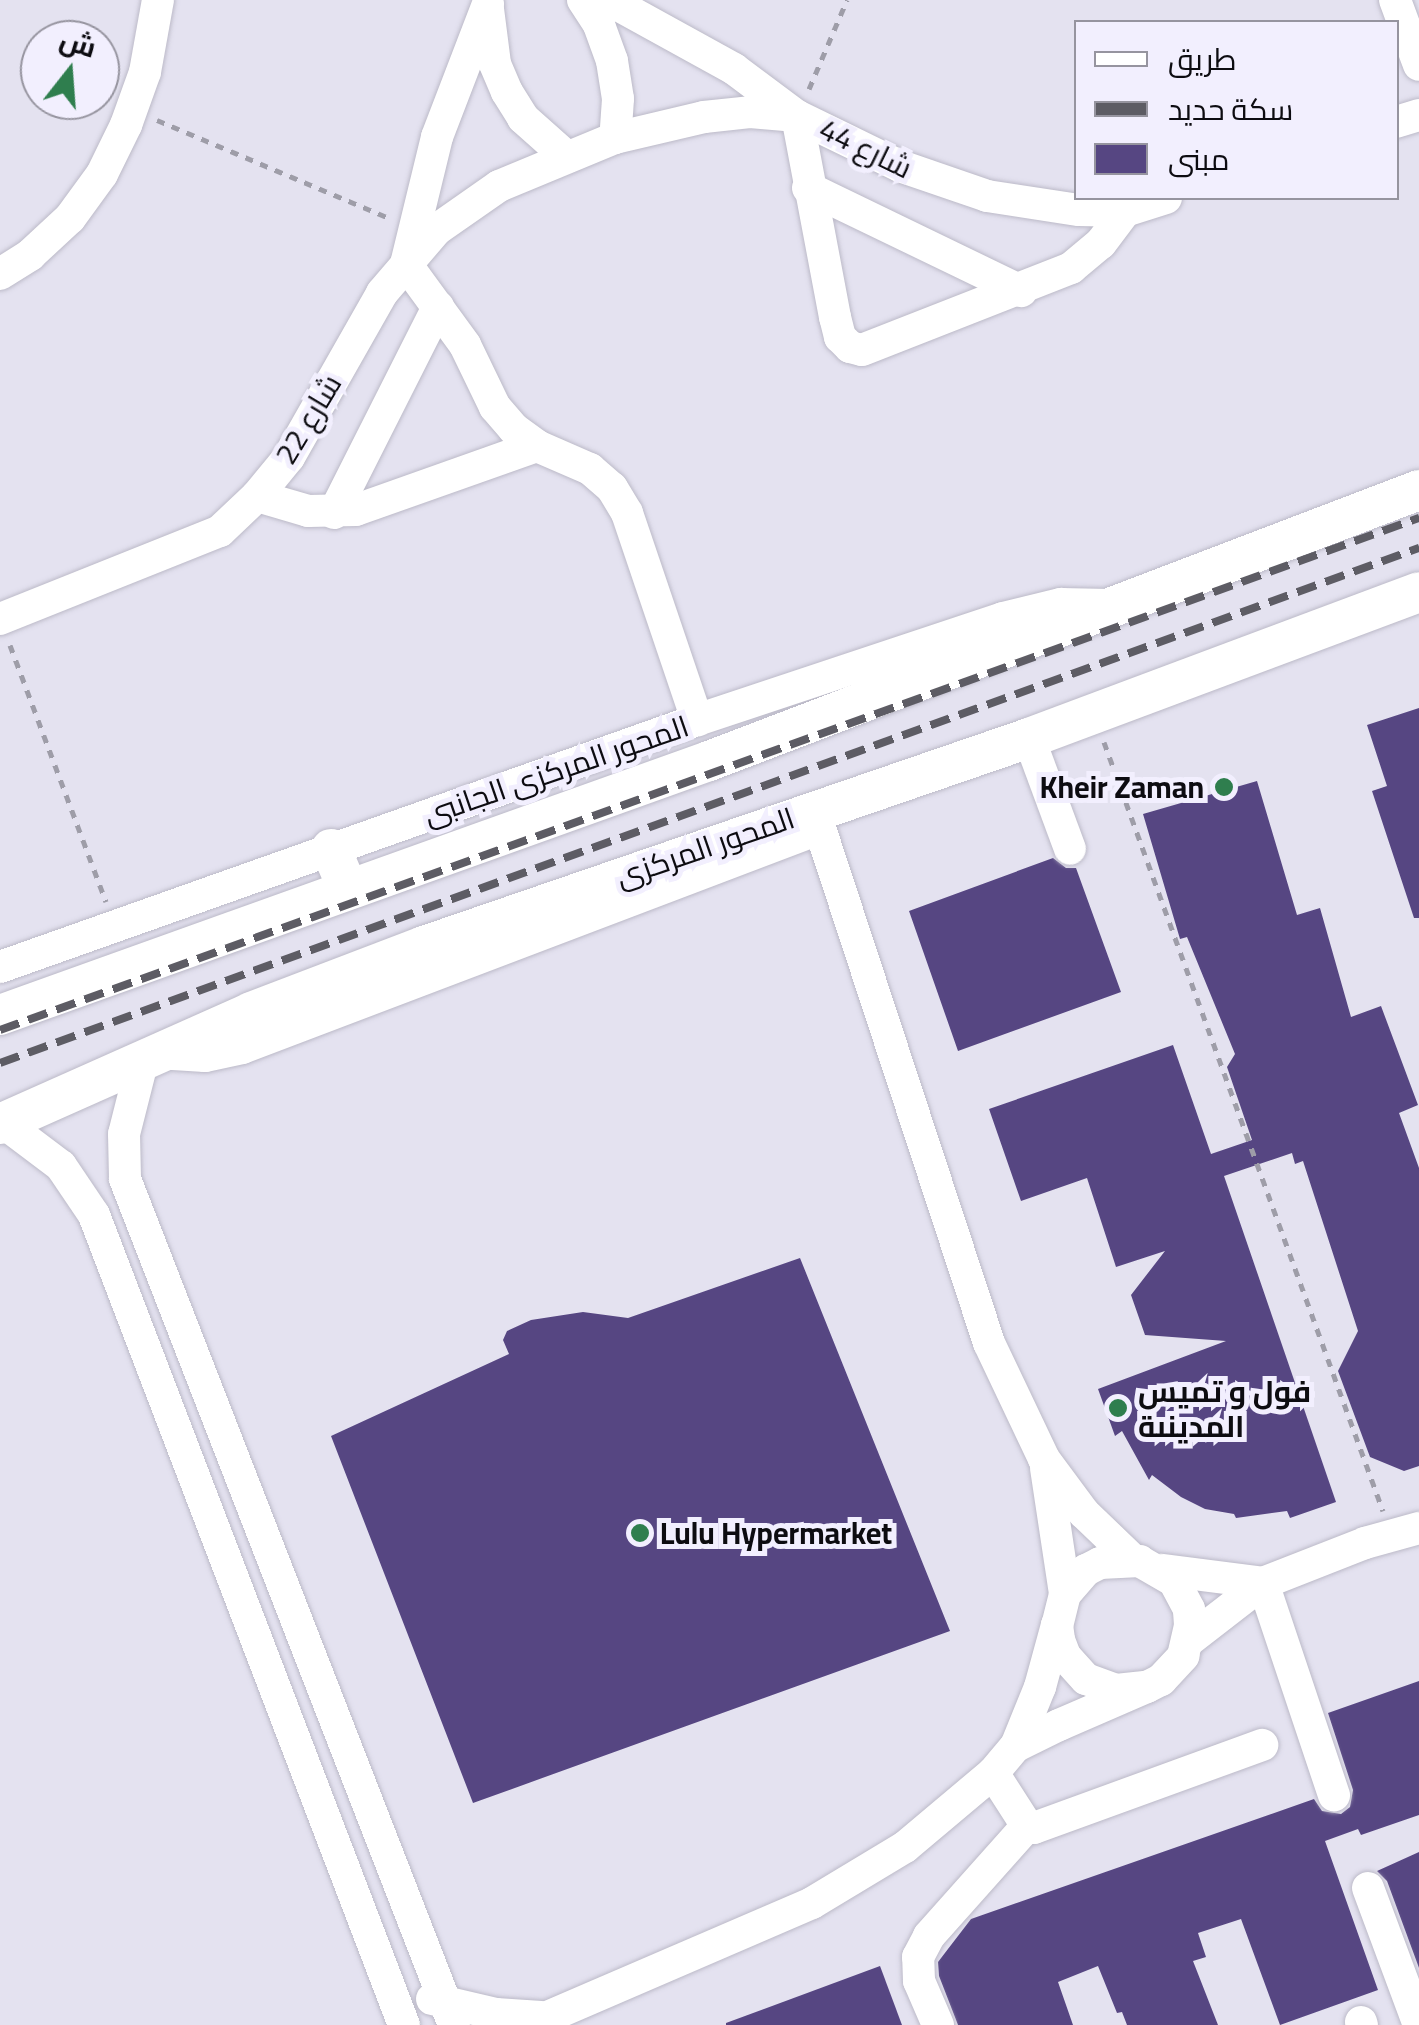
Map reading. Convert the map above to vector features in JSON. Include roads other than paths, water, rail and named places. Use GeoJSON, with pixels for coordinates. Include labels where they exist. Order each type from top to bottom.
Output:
{"type":"FeatureCollection","features":[{"type":"Feature","properties":{"kind":"main road"},"geometry":{"type":"LineString","coordinates":[[0,1015],[347,887],[709,761],[1419,490]]}},
{"type":"Feature","properties":{"kind":"main road","name":"المحور المركزى"},"geometry":{"type":"LineString","coordinates":[[2,1124],[150,1056],[424,946],[817,820],[1419,592]]}},
{"type":"Feature","properties":{"kind":"main road"},"geometry":{"type":"LineString","coordinates":[[332,849],[347,887]]}},
{"type":"Feature","properties":{"kind":"street"},"geometry":{"type":"LineString","coordinates":[[0,274],[30,255],[70,218],[102,174],[145,72],[158,0]]}},
{"type":"Feature","properties":{"kind":"street"},"geometry":{"type":"LineString","coordinates":[[582,0],[599,25],[612,62],[618,100],[615,138]]}},
{"type":"Feature","properties":{"kind":"street"},"geometry":{"type":"LineString","coordinates":[[609,0],[734,69],[798,116],[808,188],[840,337],[850,347],[862,350],[1021,291],[1071,268],[1101,243],[1126,211]]}},
{"type":"Feature","properties":{"kind":"street"},"geometry":{"type":"LineString","coordinates":[[1394,0],[1419,65]]}},
{"type":"Feature","properties":{"kind":"street"},"geometry":{"type":"LineString","coordinates":[[488,2],[494,64],[507,92],[523,118],[567,157]]}},
{"type":"Feature","properties":{"kind":"street"},"geometry":{"type":"LineString","coordinates":[[488,2],[438,137],[406,264],[465,345],[495,407],[514,429],[537,446],[590,469],[612,488],[627,513],[696,720]]}},
{"type":"Feature","properties":{"kind":"street","name":"شارع 44"},"geometry":{"type":"LineString","coordinates":[[567,157],[615,138],[704,117],[750,112],[798,116],[900,166],[987,196],[1079,210],[1126,211],[1160,200]]}},
{"type":"Feature","properties":{"kind":"street","name":"شارع 22"},"geometry":{"type":"LineString","coordinates":[[0,619],[220,531],[257,496],[289,457],[358,334],[406,264],[436,230],[499,186],[567,157]]}},
{"type":"Feature","properties":{"kind":"street"},"geometry":{"type":"LineString","coordinates":[[808,188],[1021,291]]}},
{"type":"Feature","properties":{"kind":"street"},"geometry":{"type":"LineString","coordinates":[[334,513],[438,307]]}},
{"type":"Feature","properties":{"kind":"street"},"geometry":{"type":"LineString","coordinates":[[257,496],[282,506],[334,513],[356,510],[537,446]]}},
{"type":"Feature","properties":{"kind":"street","name":"المحور المركزى الجانبى"},"geometry":{"type":"LineString","coordinates":[[0,967],[696,720],[1032,610],[1060,604],[1118,606]]}},
{"type":"Feature","properties":{"kind":"street"},"geometry":{"type":"LineString","coordinates":[[1029,738],[1070,850]]}},
{"type":"Feature","properties":{"kind":"street"},"geometry":{"type":"LineString","coordinates":[[817,820],[989,1343],[1044,1459],[1084,1513],[1147,1565],[1174,1581],[1188,1610],[1188,1641]]}},
{"type":"Feature","properties":{"kind":"street"},"geometry":{"type":"LineString","coordinates":[[150,1056],[124,1134],[125,1179],[450,2013]]}},
{"type":"Feature","properties":{"kind":"street"},"geometry":{"type":"LineString","coordinates":[[2,1124],[61,1166],[94,1214],[403,2022],[424,2000],[450,2013],[496,2014],[535,2021],[812,1903],[905,1847],[993,1773],[1016,1746],[1040,1687],[1061,1610],[1086,1570],[1100,1563],[1147,1565],[1263,1583]]}},
{"type":"Feature","properties":{"kind":"street"},"geometry":{"type":"LineString","coordinates":[[1044,1459],[1065,1656],[1086,1680],[1116,1690],[1147,1687]]}},
{"type":"Feature","properties":{"kind":"street"},"geometry":{"type":"LineString","coordinates":[[1016,1746],[1147,1687],[1174,1669],[1188,1641],[1263,1583],[1405,1532]]}},
{"type":"Feature","properties":{"kind":"street"},"geometry":{"type":"LineString","coordinates":[[1263,1583],[1334,1794]]}},
{"type":"Feature","properties":{"kind":"street"},"geometry":{"type":"LineString","coordinates":[[1027,1826],[1041,1827],[1262,1745]]}},
{"type":"Feature","properties":{"kind":"street"},"geometry":{"type":"LineString","coordinates":[[993,1773],[1027,1826]]}},
{"type":"Feature","properties":{"kind":"street"},"geometry":{"type":"LineString","coordinates":[[938,2025],[919,1981],[918,1957],[929,1936],[1027,1826]]}},
{"type":"Feature","properties":{"kind":"street"},"geometry":{"type":"LineString","coordinates":[[1368,1888],[1415,2004]]}},
{"type":"Feature","properties":{"kind":"railway"},"geometry":{"type":"LineString","coordinates":[[0,1030],[1419,518]]}},
{"type":"Feature","properties":{"kind":"railway"},"geometry":{"type":"LineString","coordinates":[[0,1063],[1419,548]]}},
{"type":"Feature","properties":{"kind":"place","name":"Kheir Zaman"},"geometry":{"type":"Point","coordinates":[1224,787]}},
{"type":"Feature","properties":{"kind":"place","name":"فول و تميس المدينىة"},"geometry":{"type":"Point","coordinates":[1118,1408]}},
{"type":"Feature","properties":{"kind":"place","name":"Lulu Hypermarket"},"geometry":{"type":"Point","coordinates":[640,1533]}}]}
